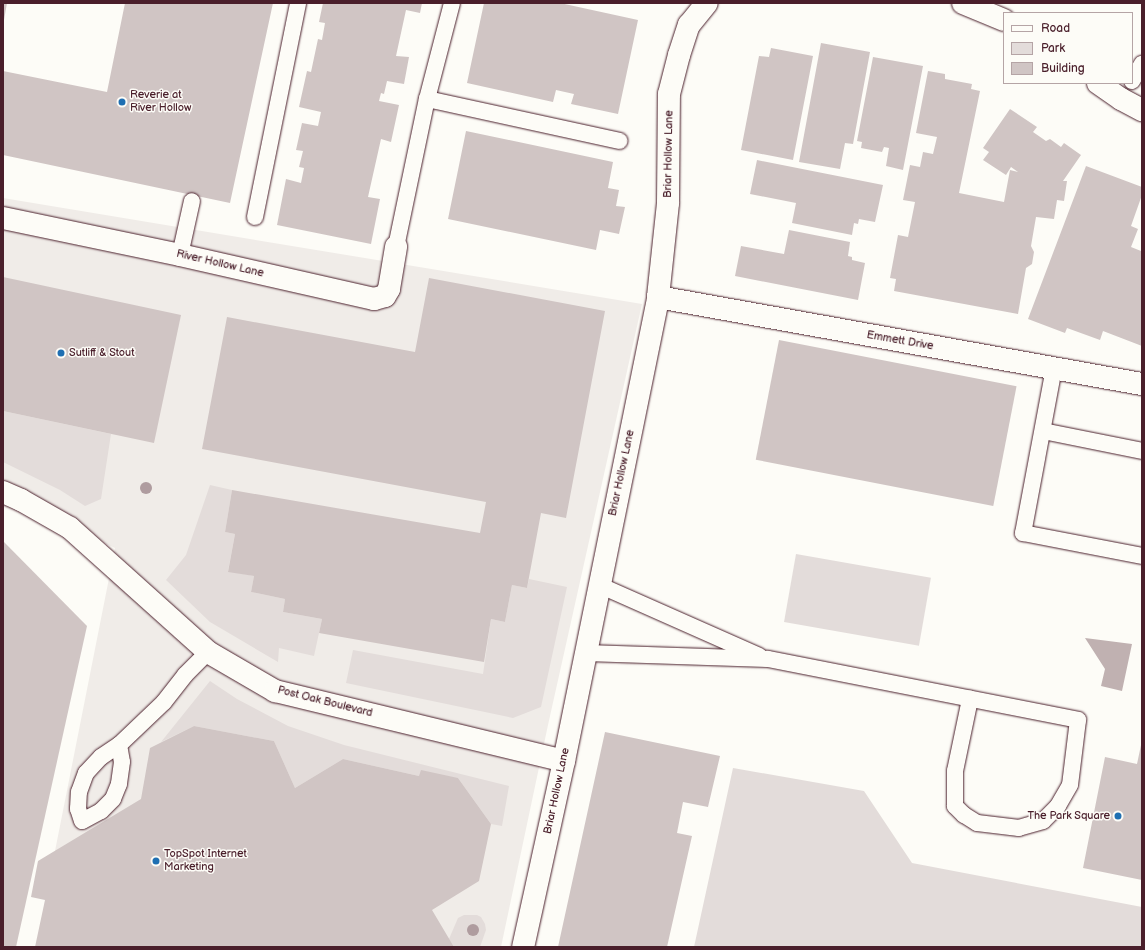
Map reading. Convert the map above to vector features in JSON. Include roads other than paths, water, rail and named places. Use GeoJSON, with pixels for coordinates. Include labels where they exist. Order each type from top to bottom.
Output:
{"type":"FeatureCollection","features":[{"type":"Feature","properties":{"kind":"street","name":"Briar Hollow Lane"},"geometry":{"type":"LineString","coordinates":[[523,947],[564,761],[658,297],[668,203],[669,94],[679,55],[690,26],[707,3]]}},
{"type":"Feature","properties":{"kind":"street"},"geometry":{"type":"LineString","coordinates":[[963,3],[1003,20]]}},
{"type":"Feature","properties":{"kind":"street"},"geometry":{"type":"LineString","coordinates":[[1104,84],[1128,88],[1142,110]]}},
{"type":"Feature","properties":{"kind":"street","name":"River Hollow Lane"},"geometry":{"type":"LineString","coordinates":[[3,218],[180,255],[374,299],[380,299],[385,296],[389,289],[396,247]]}},
{"type":"Feature","properties":{"kind":"street","name":"Emmett Drive"},"geometry":{"type":"LineString","coordinates":[[658,297],[1142,384]]}},
{"type":"Feature","properties":{"kind":"street","name":"Post Oak Boulevard"},"geometry":{"type":"LineString","coordinates":[[3,492],[21,500],[70,528],[208,652],[275,691],[564,761]]}},
{"type":"Feature","properties":{"kind":"lane"},"geometry":{"type":"LineString","coordinates":[[255,217],[298,3]]}},
{"type":"Feature","properties":{"kind":"lane"},"geometry":{"type":"LineString","coordinates":[[396,247],[427,99],[452,3]]}},
{"type":"Feature","properties":{"kind":"lane"},"geometry":{"type":"LineString","coordinates":[[1133,79],[1142,64]]}},
{"type":"Feature","properties":{"kind":"lane"},"geometry":{"type":"LineString","coordinates":[[427,99],[619,141]]}},
{"type":"Feature","properties":{"kind":"lane"},"geometry":{"type":"LineString","coordinates":[[180,255],[192,201]]}},
{"type":"Feature","properties":{"kind":"lane"},"geometry":{"type":"LineString","coordinates":[[1054,368],[1023,533],[1142,556]]}},
{"type":"Feature","properties":{"kind":"lane"},"geometry":{"type":"LineString","coordinates":[[1043,431],[1142,451]]}},
{"type":"Feature","properties":{"kind":"lane"},"geometry":{"type":"LineString","coordinates":[[599,586],[768,659]]}},
{"type":"Feature","properties":{"kind":"lane"},"geometry":{"type":"LineString","coordinates":[[119,745],[164,702],[185,675],[208,652]]}},
{"type":"Feature","properties":{"kind":"lane"},"geometry":{"type":"LineString","coordinates":[[586,653],[768,659],[1078,720],[1070,785],[1058,806],[1043,821],[1019,828],[977,823],[964,815],[955,806],[955,771],[970,699]]}},
{"type":"Feature","properties":{"kind":"place","name":"Reverie at River Hollow"},"geometry":{"type":"Point","coordinates":[122,102]}},
{"type":"Feature","properties":{"kind":"place","name":"Sutliff & Stout"},"geometry":{"type":"Point","coordinates":[61,353]}},
{"type":"Feature","properties":{"kind":"place","name":"The Park Square"},"geometry":{"type":"Point","coordinates":[1118,816]}},
{"type":"Feature","properties":{"kind":"place","name":"TopSpot Internet Marketing"},"geometry":{"type":"Point","coordinates":[156,861]}}]}
